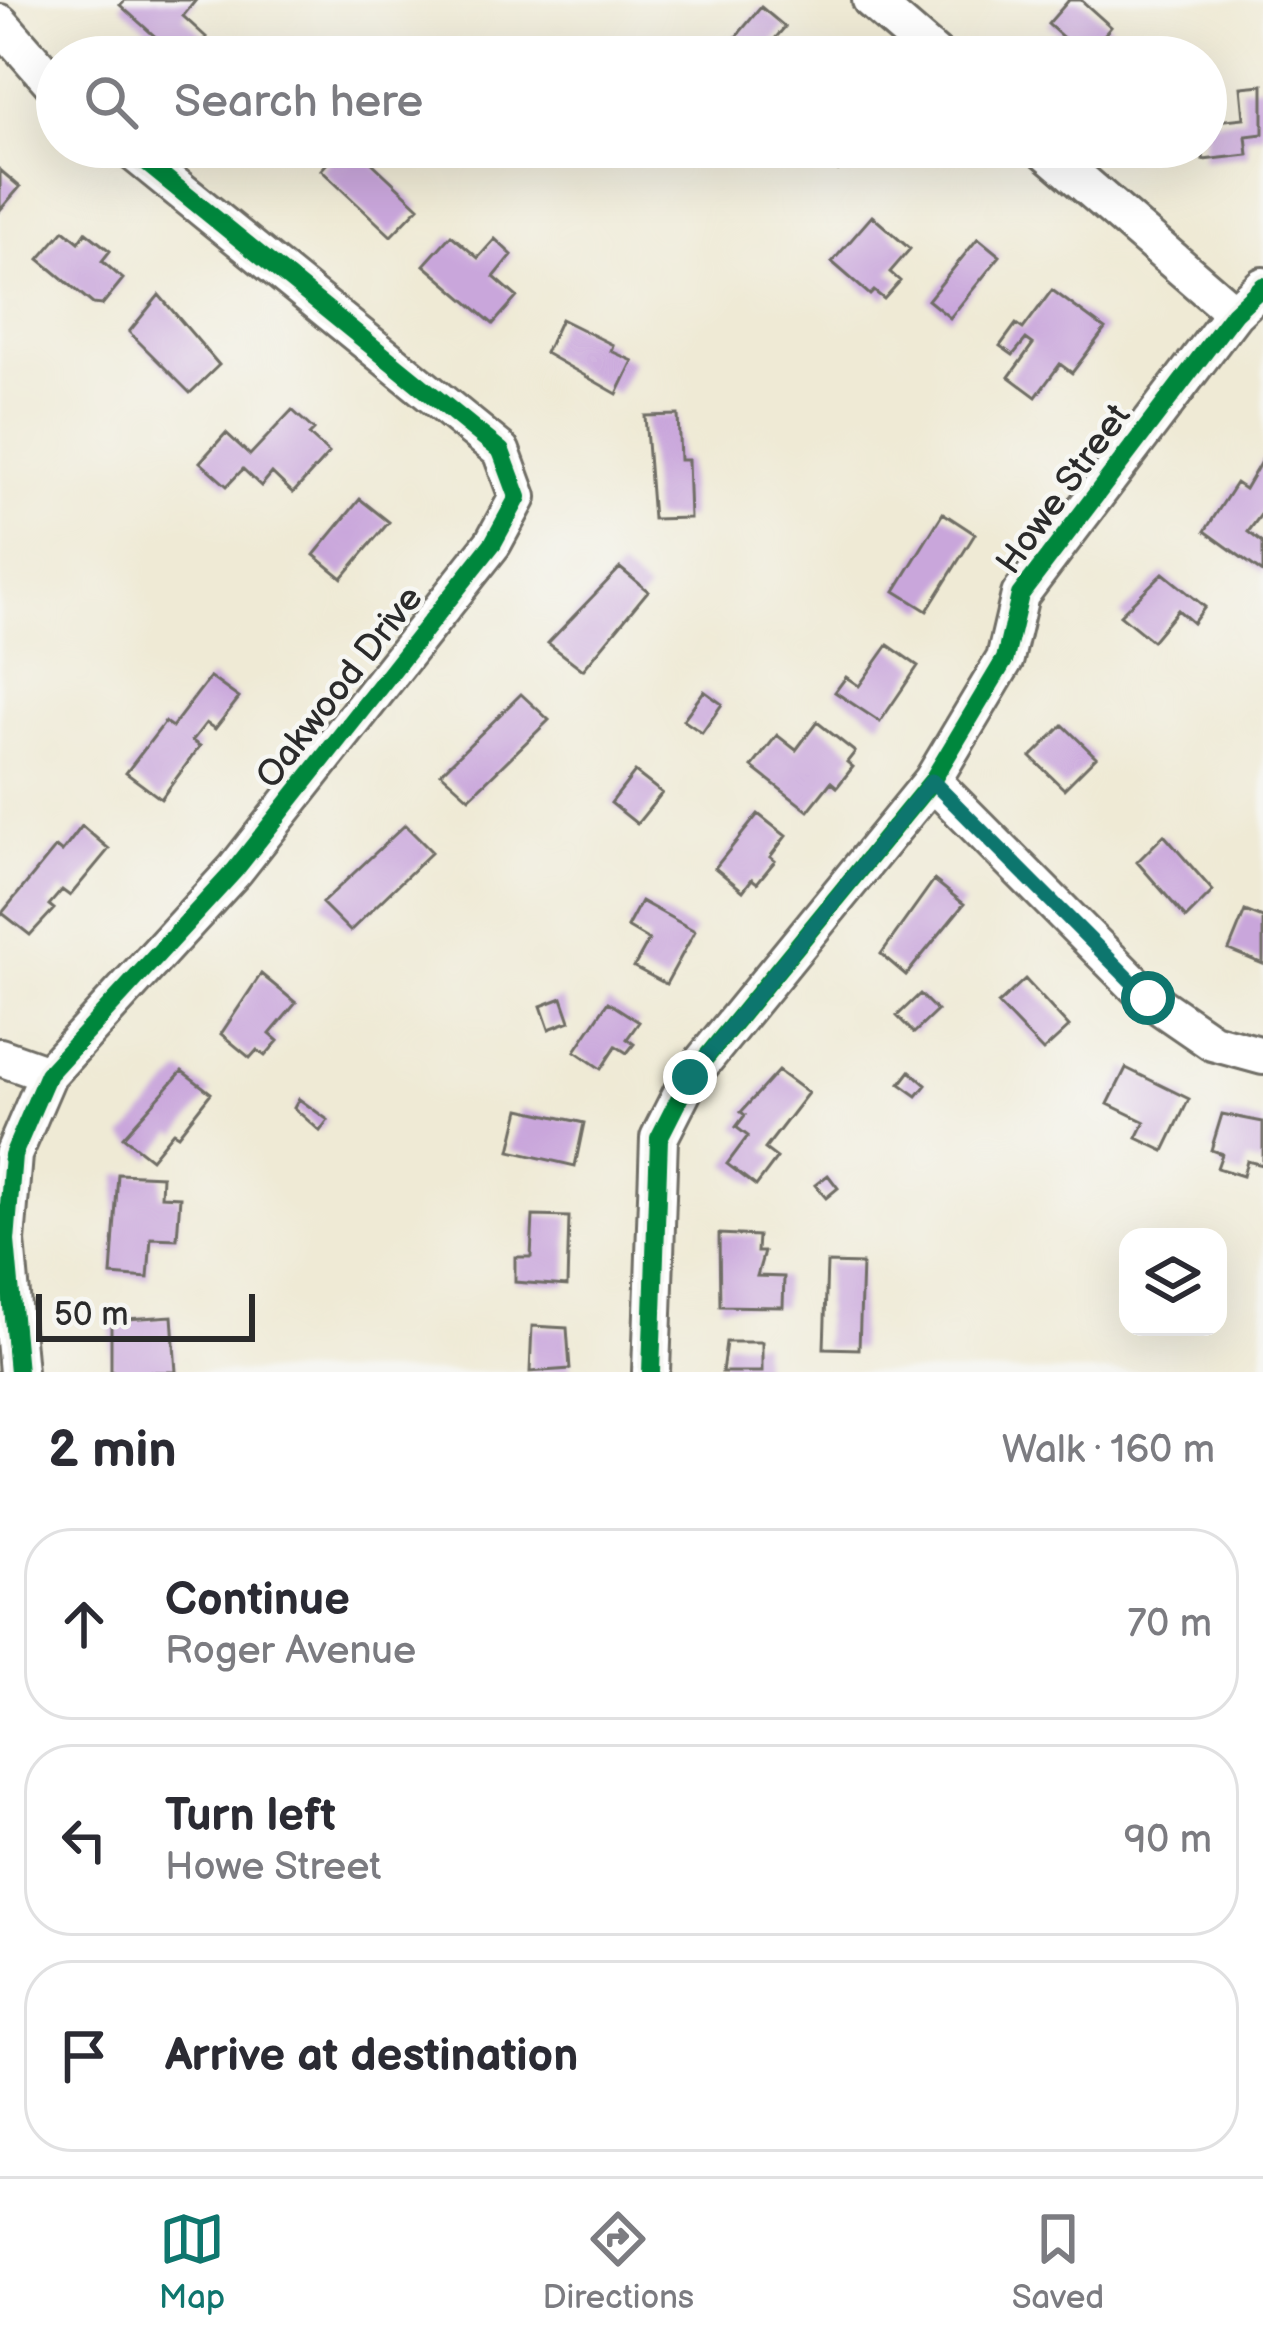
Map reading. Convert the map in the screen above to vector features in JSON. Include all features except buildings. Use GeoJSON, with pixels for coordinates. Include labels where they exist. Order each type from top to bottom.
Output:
{"type":"FeatureCollection","features":[{"type":"Feature","properties":{"kind":"street"},"geometry":{"type":"LineString","coordinates":[[871,0],[913,36]]}},
{"type":"Feature","properties":{"kind":"street"},"geometry":{"type":"LineString","coordinates":[[0,23],[36,64]]}},
{"type":"Feature","properties":{"kind":"street","name":"Oakwood Drive"},"geometry":{"type":"LineString","coordinates":[[18,1372],[6,1241],[13,1155],[48,1074],[236,870],[494,543],[518,497],[501,452],[153,168]]}},
{"type":"Feature","properties":{"kind":"street"},"geometry":{"type":"LineString","coordinates":[[1066,168],[1234,313]]}},
{"type":"Feature","properties":{"kind":"street","name":"Howe Street"},"geometry":{"type":"LineString","coordinates":[[651,1372],[659,1138],[690,1077],[932,781],[1005,658],[1020,595],[1234,313],[1263,286]]}},
{"type":"Feature","properties":{"kind":"street"},"geometry":{"type":"LineString","coordinates":[[932,781],[1148,998],[1212,1042],[1263,1056]]}},
{"type":"Feature","properties":{"kind":"street"},"geometry":{"type":"LineString","coordinates":[[0,1057],[48,1074]]}},
{"type":"Feature","properties":{"kind":"cycle path"},"geometry":{"type":"LineString","coordinates":[[18,1372],[6,1241],[13,1155],[48,1074],[235,870],[493,543],[518,497],[501,451],[153,168]]}},
{"type":"Feature","properties":{"kind":"cycle path"},"geometry":{"type":"LineString","coordinates":[[651,1372],[659,1138],[690,1077],[932,781],[1005,659],[1020,595],[1234,313],[1263,286]]}},
{"type":"Feature","properties":{"kind":"route"},"geometry":{"type":"LineString","coordinates":[[690,1077],[932,781],[1148,998]]}}]}
